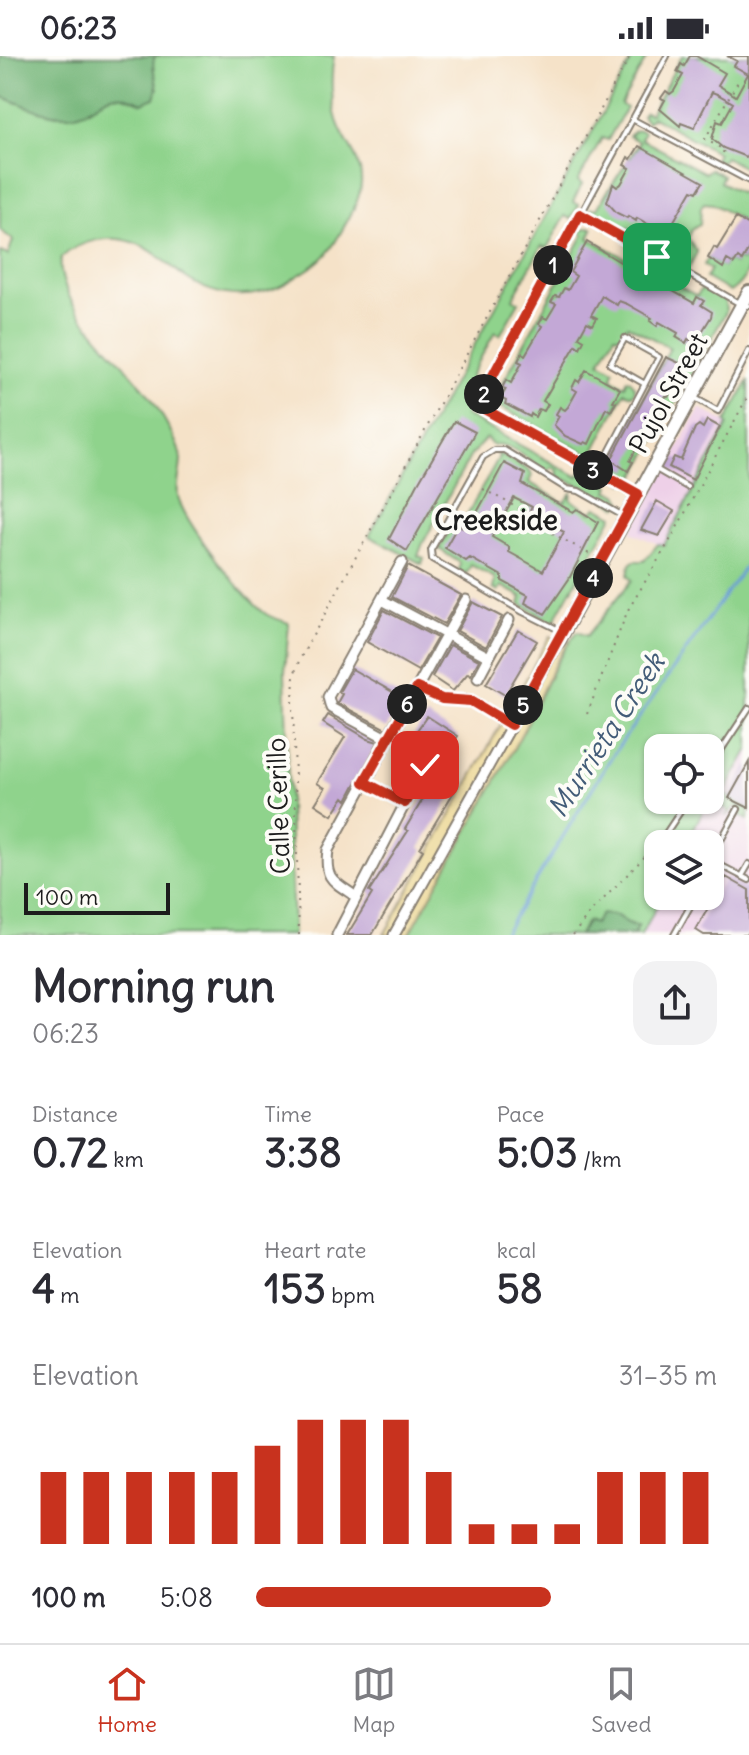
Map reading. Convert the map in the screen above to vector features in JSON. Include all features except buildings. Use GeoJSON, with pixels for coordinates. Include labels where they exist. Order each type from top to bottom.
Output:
{"type":"FeatureCollection","features":[{"type":"Feature","properties":{"kind":"street","name":"Pujol Street"},"geometry":{"type":"LineString","coordinates":[[394,935],[652,467],[746,305],[749,292]]}},
{"type":"Feature","properties":{"kind":"street"},"geometry":{"type":"LineString","coordinates":[[388,739],[331,708],[328,697],[402,562]]}},
{"type":"Feature","properties":{"kind":"street"},"geometry":{"type":"LineString","coordinates":[[382,600],[489,657]]}},
{"type":"Feature","properties":{"kind":"street"},"geometry":{"type":"LineString","coordinates":[[355,896],[330,878],[325,866],[328,850],[466,600]]}},
{"type":"Feature","properties":{"kind":"street"},"geometry":{"type":"LineString","coordinates":[[478,678],[509,620]]}},
{"type":"Feature","properties":{"kind":"street"},"geometry":{"type":"LineString","coordinates":[[417,688],[442,699],[471,701],[511,725]]}},
{"type":"Feature","properties":{"kind":"street"},"geometry":{"type":"LineString","coordinates":[[337,935],[425,765]]}},
{"type":"Feature","properties":{"kind":"street"},"geometry":{"type":"LineString","coordinates":[[364,782],[405,803]]}},
{"type":"Feature","properties":{"kind":"lane"},"geometry":{"type":"LineString","coordinates":[[638,494],[477,405],[667,56]]}},
{"type":"Feature","properties":{"kind":"lane"},"geometry":{"type":"LineString","coordinates":[[632,119],[749,181]]}},
{"type":"Feature","properties":{"kind":"lane"},"geometry":{"type":"LineString","coordinates":[[580,214],[659,259]]}},
{"type":"Feature","properties":{"kind":"lane"},"geometry":{"type":"LineString","coordinates":[[683,271],[746,305]]}},
{"type":"Feature","properties":{"kind":"lane"},"geometry":{"type":"LineString","coordinates":[[598,473],[645,384],[659,357],[625,338],[610,364],[645,384]]}},
{"type":"Feature","properties":{"kind":"lane"},"geometry":{"type":"LineString","coordinates":[[692,396],[718,411],[749,351]]}},
{"type":"Feature","properties":{"kind":"lane"},"geometry":{"type":"LineString","coordinates":[[561,637],[435,562],[430,556],[431,550],[483,457],[494,450],[504,450],[567,489],[579,491],[626,518]]}},
{"type":"Feature","properties":{"kind":"lane"},"geometry":{"type":"LineString","coordinates":[[652,467],[687,487]]}},
{"type":"Feature","properties":{"kind":"lane"},"geometry":{"type":"LineString","coordinates":[[724,746],[749,708]]}},
{"type":"Feature","properties":{"kind":"lane"},"geometry":{"type":"LineString","coordinates":[[724,835],[738,809]]}},
{"type":"Feature","properties":{"kind":"lane"},"geometry":{"type":"LineString","coordinates":[[742,876],[749,864]]}},
{"type":"Feature","properties":{"kind":"lane"},"geometry":{"type":"LineString","coordinates":[[724,867],[749,880]]}},
{"type":"Feature","properties":{"kind":"lane"},"geometry":{"type":"LineString","coordinates":[[674,935],[688,910]]}},
{"type":"Feature","properties":{"kind":"path","name":"Calle Cerillo"},"geometry":{"type":"LineString","coordinates":[[299,935],[294,675],[630,56]]}},
{"type":"Feature","properties":{"kind":"path"},"geometry":{"type":"LineString","coordinates":[[723,153],[724,150],[705,139],[740,78]]}},
{"type":"Feature","properties":{"kind":"path"},"geometry":{"type":"LineString","coordinates":[[587,714],[628,610],[749,394]]}},
{"type":"Feature","properties":{"kind":"path"},"geometry":{"type":"LineString","coordinates":[[483,489],[527,513],[526,516]]}},
{"type":"Feature","properties":{"kind":"path"},"geometry":{"type":"LineString","coordinates":[[552,533],[593,556]]}},
{"type":"Feature","properties":{"kind":"path"},"geometry":{"type":"LineString","coordinates":[[573,935],[644,857]]}},
{"type":"Feature","properties":{"kind":"shaded area"},"geometry":{"type":"Polygon","coordinates":[[[700,408],[729,424],[663,545],[658,544],[631,532],[700,408]]]}},
{"type":"Feature","properties":{"kind":"shaded area"},"geometry":{"type":"Polygon","coordinates":[[[749,749],[749,935],[633,935],[648,910],[724,910],[724,830],[693,830],[701,814],[724,814],[724,794],[749,749]]]}},
{"type":"Feature","properties":{"kind":"green space"},"geometry":{"type":"Polygon","coordinates":[[[0,56],[155,56],[155,98],[142,103],[117,95],[79,113],[50,113],[0,96],[0,56]]]}},
{"type":"Feature","properties":{"kind":"green space"},"geometry":{"type":"Polygon","coordinates":[[[155,56],[334,56],[332,83],[335,111],[361,176],[355,205],[328,253],[293,279],[267,291],[239,295],[211,291],[185,277],[148,249],[125,240],[96,240],[77,247],[61,258],[62,278],[70,297],[96,335],[144,388],[174,439],[181,459],[178,496],[191,523],[216,559],[256,606],[268,615],[289,623],[285,672],[293,935],[0,935],[0,252],[8,255],[13,240],[0,230],[0,96],[58,115],[79,113],[117,95],[142,103],[158,89],[152,63],[155,56]]]}},
{"type":"Feature","properties":{"kind":"green space"},"geometry":{"type":"Polygon","coordinates":[[[634,56],[648,56],[621,104],[626,108],[608,140],[602,138],[578,181],[582,184],[573,202],[579,205],[571,219],[565,216],[547,248],[542,246],[513,298],[519,302],[500,335],[495,332],[470,377],[475,380],[462,405],[468,409],[465,415],[578,477],[582,471],[610,486],[608,491],[618,494],[622,501],[618,507],[557,476],[558,471],[552,467],[547,472],[514,449],[492,445],[486,438],[471,455],[423,543],[418,556],[424,558],[422,564],[369,536],[634,56]]]}},
{"type":"Feature","properties":{"kind":"green space"},"geometry":{"type":"Polygon","coordinates":[[[682,56],[749,56],[749,176],[743,174],[745,168],[725,157],[721,162],[715,159],[718,153],[653,117],[647,122],[642,116],[645,112],[650,114],[682,56]]]}},
{"type":"Feature","properties":{"kind":"green space"},"geometry":{"type":"Polygon","coordinates":[[[640,130],[644,132],[641,139],[705,173],[710,169],[723,175],[720,182],[746,196],[749,192],[749,225],[713,204],[704,203],[700,224],[688,238],[697,252],[688,269],[678,255],[658,252],[660,246],[600,213],[595,218],[591,208],[597,209],[639,142],[629,136],[640,130]]]}},
{"type":"Feature","properties":{"kind":"green space"},"geometry":{"type":"Polygon","coordinates":[[[593,229],[589,238],[647,270],[652,261],[665,277],[682,278],[678,286],[697,296],[701,289],[725,300],[726,312],[635,477],[625,483],[610,473],[608,463],[670,348],[628,325],[621,337],[615,335],[600,362],[614,370],[612,378],[625,386],[628,379],[635,391],[633,395],[625,392],[593,453],[599,457],[592,462],[584,460],[586,453],[493,403],[489,408],[484,402],[486,396],[494,399],[584,234],[577,231],[593,229]]]}},
{"type":"Feature","properties":{"kind":"green space"},"geometry":{"type":"Polygon","coordinates":[[[749,248],[746,273],[730,292],[706,278],[711,269],[704,265],[708,258],[723,267],[727,260],[734,264],[737,259],[742,261],[749,248]]]}},
{"type":"Feature","properties":{"kind":"green space"},"geometry":{"type":"Polygon","coordinates":[[[749,380],[749,749],[724,794],[724,734],[644,734],[644,814],[701,814],[693,830],[644,830],[644,910],[655,910],[641,935],[633,935],[638,927],[629,923],[596,922],[585,923],[579,935],[409,935],[528,722],[560,657],[577,632],[587,636],[632,580],[628,576],[630,564],[644,561],[658,544],[664,545],[728,425],[726,422],[749,380]]]}},
{"type":"Feature","properties":{"kind":"green space"},"geometry":{"type":"Polygon","coordinates":[[[496,452],[529,470],[532,475],[529,482],[564,503],[572,493],[571,500],[591,512],[597,507],[613,516],[553,623],[520,604],[522,597],[502,586],[498,591],[493,589],[495,578],[471,565],[466,574],[459,571],[460,563],[439,549],[454,522],[462,524],[499,457],[496,452]]]}},
{"type":"Feature","properties":{"kind":"green space"},"geometry":{"type":"Polygon","coordinates":[[[724,794],[749,808],[748,820],[740,816],[742,811],[735,806],[726,817],[729,811],[724,808],[724,794]]]}},
{"type":"Feature","properties":{"kind":"green space"},"geometry":{"type":"Polygon","coordinates":[[[601,914],[617,916],[632,926],[638,926],[633,935],[579,935],[588,921],[594,924],[601,914]]]}},
{"type":"Feature","properties":{"kind":"sand"},"geometry":{"type":"Polygon","coordinates":[[[550,636],[558,641],[570,641],[556,662],[496,781],[409,935],[384,935],[550,636]]]}},
{"type":"Feature","properties":{"kind":"waterway","name":"Murrieta Creek"},"geometry":{"type":"LineString","coordinates":[[503,935],[612,756],[749,561]]}},
{"type":"Feature","properties":{"kind":"district","name":"Creekside"},"geometry":{"type":"Point","coordinates":[496,520]}},
{"type":"Feature","properties":{"kind":"route"},"geometry":{"type":"LineString","coordinates":[[425,765],[405,803],[364,782],[417,688],[442,699],[471,701],[511,725],[638,494],[477,405],[580,214],[657,257]]}}]}
